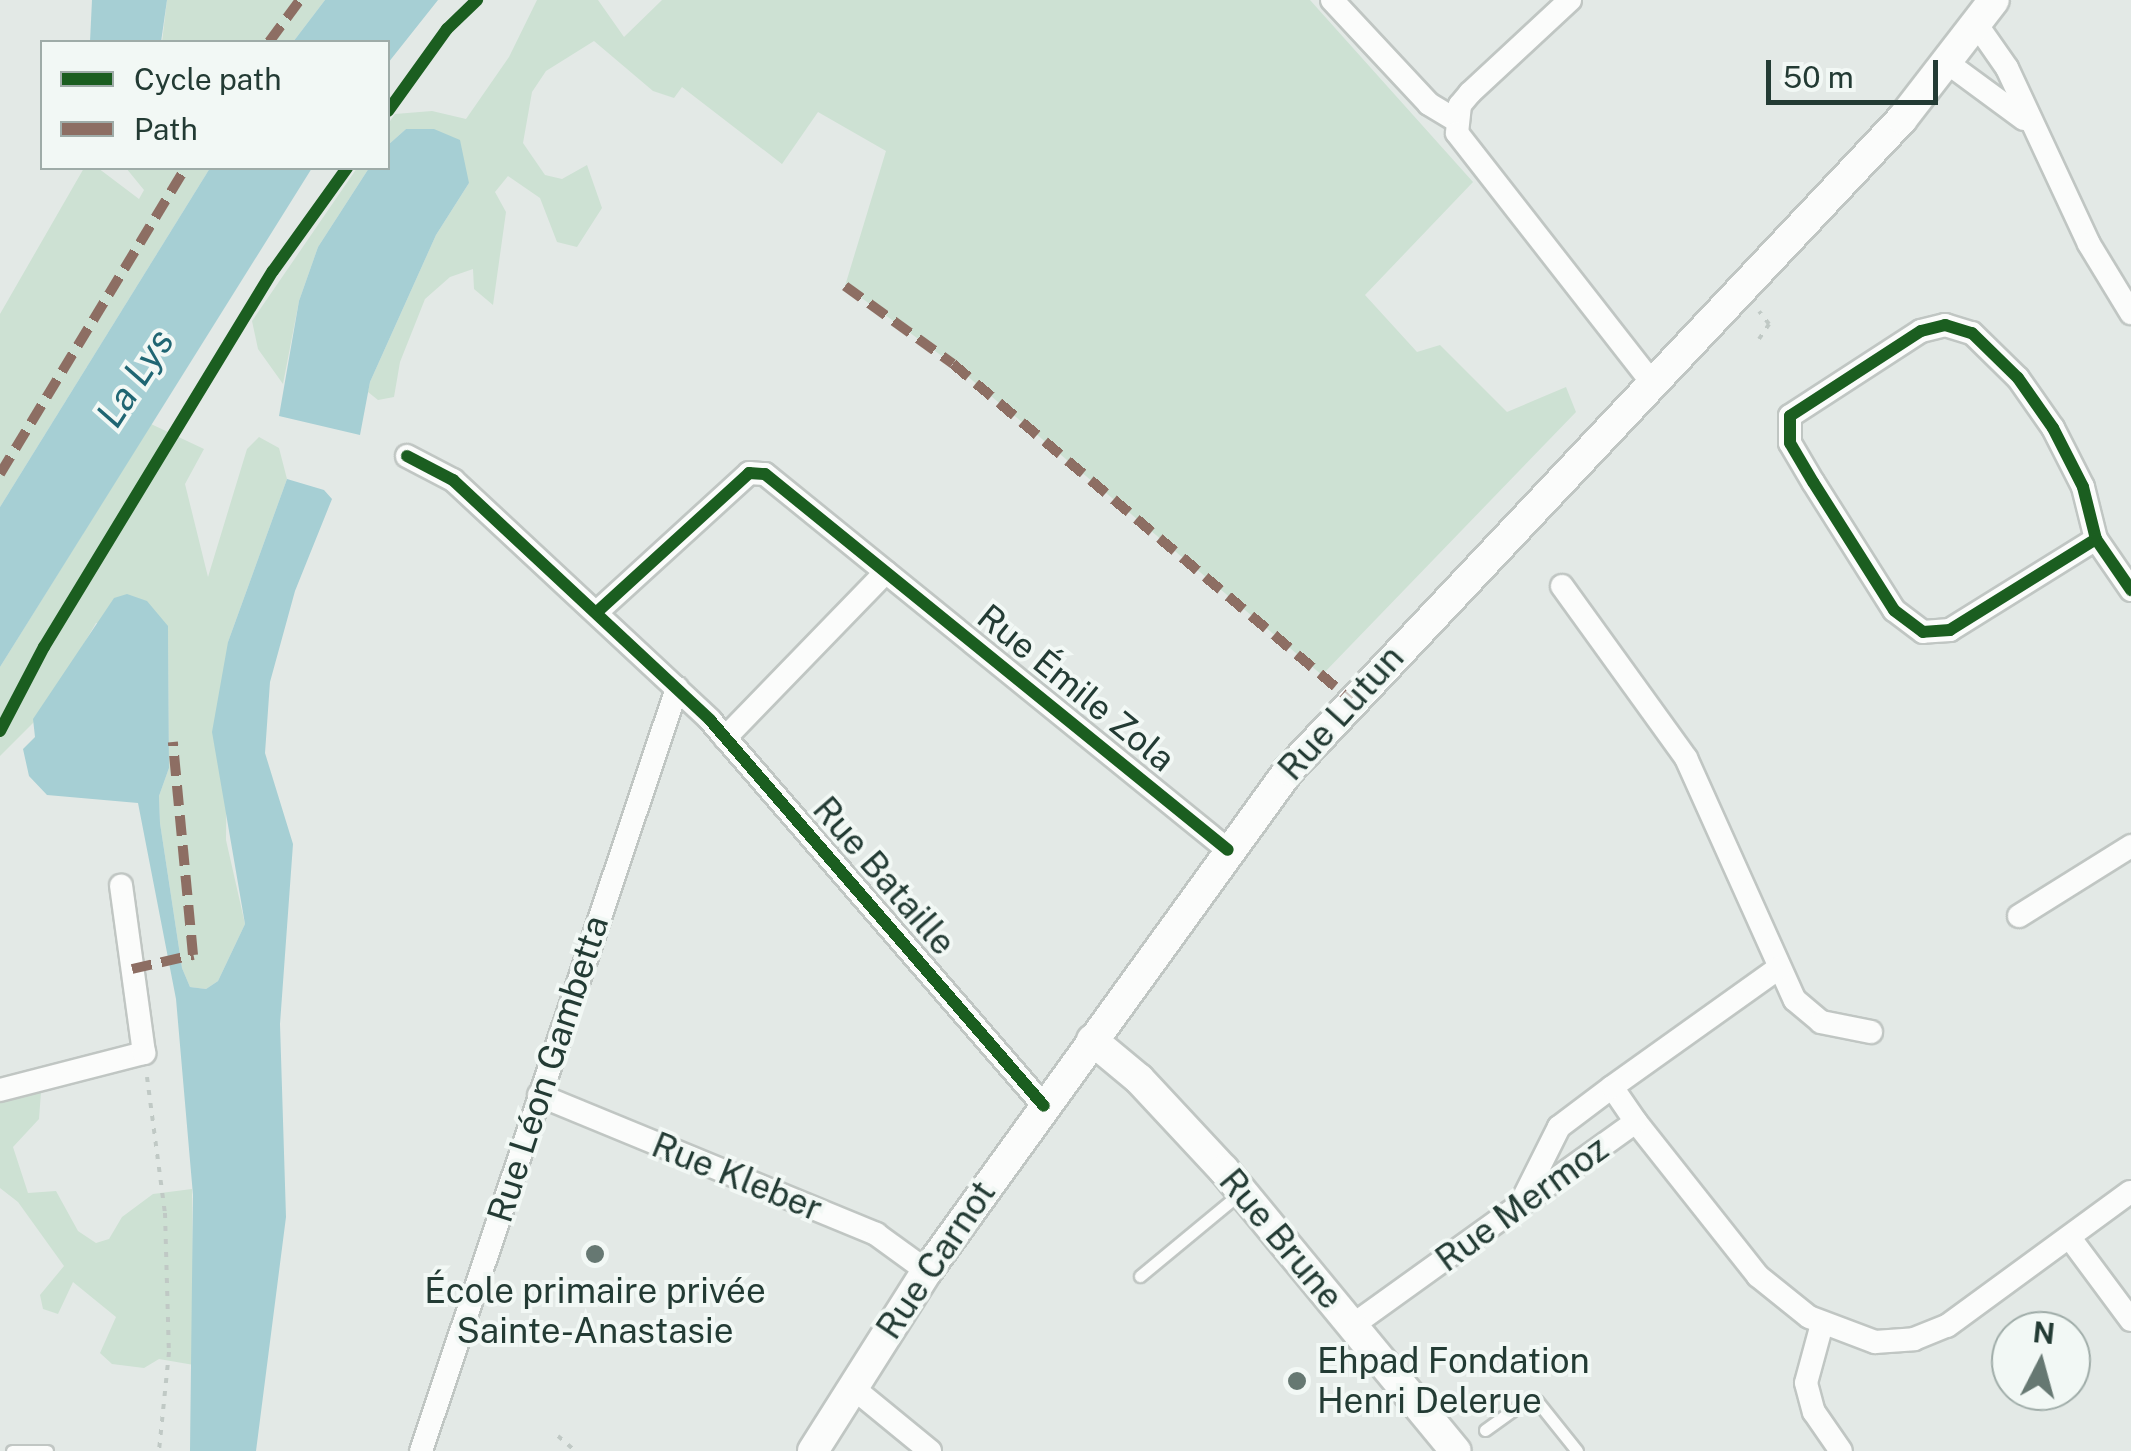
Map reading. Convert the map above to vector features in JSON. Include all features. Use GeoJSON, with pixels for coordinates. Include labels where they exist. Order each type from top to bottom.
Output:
{"type":"FeatureCollection","features":[{"type":"Feature","properties":{"kind":"main road","name":"Rue Lutun"},"geometry":{"type":"LineString","coordinates":[[1066,1074],[1228,850],[1318,736],[1949,64],[1986,12]]}},
{"type":"Feature","properties":{"kind":"main road","name":"Rue Brune"},"geometry":{"type":"LineString","coordinates":[[1092,1040],[1149,1089],[1242,1191],[1456,1451]]}},
{"type":"Feature","properties":{"kind":"main road","name":"Rue Carnot"},"geometry":{"type":"LineString","coordinates":[[813,1451],[927,1271],[1066,1074]]}},
{"type":"Feature","properties":{"kind":"street"},"geometry":{"type":"LineString","coordinates":[[1332,0],[1430,104],[1456,120],[1464,146],[1652,382]]}},
{"type":"Feature","properties":{"kind":"street"},"geometry":{"type":"LineString","coordinates":[[1456,120],[1470,93],[1570,0]]}},
{"type":"Feature","properties":{"kind":"street"},"geometry":{"type":"LineString","coordinates":[[1986,12],[2030,125],[2131,314]]}},
{"type":"Feature","properties":{"kind":"street"},"geometry":{"type":"LineString","coordinates":[[1949,64],[2030,125]]}},
{"type":"Feature","properties":{"kind":"street"},"geometry":{"type":"LineString","coordinates":[[2096,539],[1950,630],[1923,632],[1894,610],[1805,469],[1790,443],[1790,416],[1800,404],[1921,331],[1959,328],[1999,356],[2054,428],[2083,487],[2096,539],[2131,590]]}},
{"type":"Feature","properties":{"kind":"street","name":"Rue Bataille"},"geometry":{"type":"LineString","coordinates":[[407,456],[453,480],[676,688],[725,738],[1044,1106]]}},
{"type":"Feature","properties":{"kind":"street","name":"Rue Émile Zola"},"geometry":{"type":"LineString","coordinates":[[597,612],[748,472],[765,474],[1228,850]]}},
{"type":"Feature","properties":{"kind":"street"},"geometry":{"type":"LineString","coordinates":[[725,738],[886,572]]}},
{"type":"Feature","properties":{"kind":"street"},"geometry":{"type":"LineString","coordinates":[[1562,586],[1686,758],[1779,968],[1811,1016],[1871,1032]]}},
{"type":"Feature","properties":{"kind":"street","name":"Rue Léon Gambetta"},"geometry":{"type":"LineString","coordinates":[[421,1451],[676,688]]}},
{"type":"Feature","properties":{"kind":"street"},"geometry":{"type":"LineString","coordinates":[[2018,916],[2131,846]]}},
{"type":"Feature","properties":{"kind":"street"},"geometry":{"type":"LineString","coordinates":[[0,1090],[144,1053],[121,886]]}},
{"type":"Feature","properties":{"kind":"street","name":"Rue Mermoz"},"geometry":{"type":"LineString","coordinates":[[1353,1325],[1636,1122],[1612,1088],[1779,968]]}},
{"type":"Feature","properties":{"kind":"street"},"geometry":{"type":"LineString","coordinates":[[1513,1209],[1536,1180],[1559,1127],[1612,1088]]}},
{"type":"Feature","properties":{"kind":"street","name":"Rue Kleber"},"geometry":{"type":"LineString","coordinates":[[539,1095],[865,1230],[927,1271]]}},
{"type":"Feature","properties":{"kind":"street"},"geometry":{"type":"LineString","coordinates":[[1636,1122],[1736,1253],[1794,1307],[1822,1324],[1875,1342],[1927,1336],[2130,1192]]}},
{"type":"Feature","properties":{"kind":"street"},"geometry":{"type":"LineString","coordinates":[[2070,1238],[2131,1320]]}},
{"type":"Feature","properties":{"kind":"street"},"geometry":{"type":"LineString","coordinates":[[1822,1324],[1806,1383],[1814,1412],[1841,1451]]}},
{"type":"Feature","properties":{"kind":"street"},"geometry":{"type":"LineString","coordinates":[[852,1386],[930,1451]]}},
{"type":"Feature","properties":{"kind":"lane"},"geometry":{"type":"LineString","coordinates":[[1140,1276],[1242,1191]]}},
{"type":"Feature","properties":{"kind":"lane"},"geometry":{"type":"LineString","coordinates":[[1485,1430],[1524,1402],[1537,1401],[1577,1451]]}},
{"type":"Feature","properties":{"kind":"lane"},"geometry":{"type":"LineString","coordinates":[[12,1451],[47,1451]]}},
{"type":"Feature","properties":{"kind":"path"},"geometry":{"type":"LineString","coordinates":[[144,1053],[166,1233],[169,1352],[159,1451]]}},
{"type":"Feature","properties":{"kind":"path"},"geometry":{"type":"LineString","coordinates":[[558,1436],[575,1451]]}},
{"type":"Feature","properties":{"kind":"green space"},"geometry":{"type":"Polygon","coordinates":[[[167,0],[325,0],[295,40],[162,40],[167,0]]]}},
{"type":"Feature","properties":{"kind":"green space"},"geometry":{"type":"Polygon","coordinates":[[[537,0],[598,0],[624,37],[662,0],[1310,0],[1473,182],[1365,295],[1417,352],[1440,345],[1507,412],[1566,387],[1576,412],[1322,675],[953,364],[845,286],[886,151],[818,112],[782,164],[682,87],[674,98],[653,91],[594,41],[546,71],[532,92],[523,143],[545,175],[562,179],[587,165],[602,208],[577,247],[557,242],[540,198],[508,176],[495,192],[506,212],[493,305],[474,289],[473,269],[450,277],[425,299],[400,362],[394,397],[378,400],[368,392],[370,382],[436,235],[469,183],[406,129],[390,143],[390,121],[395,114],[432,111],[466,119],[509,57],[537,0]]]}},
{"type":"Feature","properties":{"kind":"green space"},"geometry":{"type":"Polygon","coordinates":[[[83,170],[101,170],[139,199],[144,190],[128,170],[209,170],[0,507],[0,314],[83,170]]]}},
{"type":"Feature","properties":{"kind":"green space"},"geometry":{"type":"Polygon","coordinates":[[[356,170],[368,170],[318,247],[299,301],[283,384],[258,349],[252,321],[356,170]]]}},
{"type":"Feature","properties":{"kind":"green space"},"geometry":{"type":"Polygon","coordinates":[[[151,424],[204,449],[185,484],[208,577],[247,449],[259,437],[279,448],[287,479],[228,642],[226,840],[245,924],[218,981],[206,989],[190,987],[182,968],[160,823],[159,796],[169,768],[168,626],[96,623],[44,712],[0,756],[0,667],[151,424]]]}},
{"type":"Feature","properties":{"kind":"green space"},"geometry":{"type":"Polygon","coordinates":[[[41,1092],[39,1119],[13,1147],[28,1193],[56,1191],[78,1231],[96,1243],[109,1239],[122,1217],[153,1194],[192,1189],[194,1365],[159,1359],[144,1368],[112,1364],[100,1353],[116,1317],[73,1282],[58,1314],[43,1309],[40,1295],[64,1266],[18,1202],[0,1188],[0,1102],[41,1092]]]}},
{"type":"Feature","properties":{"kind":"water"},"geometry":{"type":"Polygon","coordinates":[[[92,0],[167,0],[161,40],[90,40],[92,0]]]}},
{"type":"Feature","properties":{"kind":"water"},"geometry":{"type":"Polygon","coordinates":[[[325,0],[438,0],[390,60],[390,40],[295,40],[325,0]]]}},
{"type":"Feature","properties":{"kind":"water"},"geometry":{"type":"Polygon","coordinates":[[[406,129],[434,129],[460,140],[469,183],[436,235],[370,382],[360,435],[279,416],[299,301],[318,247],[368,170],[390,170],[390,143],[406,129]]]}},
{"type":"Feature","properties":{"kind":"water","name":"La Lys"},"geometry":{"type":"Polygon","coordinates":[[[209,170],[311,170],[0,667],[0,507],[209,170]]]}},
{"type":"Feature","properties":{"kind":"water"},"geometry":{"type":"Polygon","coordinates":[[[287,479],[324,490],[332,499],[295,591],[270,682],[265,753],[293,844],[280,1024],[286,1217],[256,1451],[190,1451],[193,1195],[176,999],[138,803],[47,795],[29,776],[23,749],[35,737],[33,719],[114,598],[127,594],[147,601],[168,626],[169,768],[159,796],[160,823],[182,968],[190,987],[206,989],[218,981],[245,924],[212,732],[228,642],[287,479]]]}},
{"type":"Feature","properties":{"kind":"marked path"},"geometry":{"type":"LineString","coordinates":[[270,40],[300,0]]}},
{"type":"Feature","properties":{"kind":"marked path"},"geometry":{"type":"LineString","coordinates":[[0,474],[184,170]]}},
{"type":"Feature","properties":{"kind":"marked path"},"geometry":{"type":"LineString","coordinates":[[845,286],[953,364],[1351,700]]}},
{"type":"Feature","properties":{"kind":"marked path"},"geometry":{"type":"LineString","coordinates":[[132,969],[193,955],[173,742]]}},
{"type":"Feature","properties":{"kind":"cycle path"},"geometry":{"type":"LineString","coordinates":[[390,108],[447,29],[477,0]]}},
{"type":"Feature","properties":{"kind":"cycle path"},"geometry":{"type":"LineString","coordinates":[[0,731],[44,647],[273,271],[346,170]]}},
{"type":"Feature","properties":{"kind":"cycle path"},"geometry":{"type":"LineString","coordinates":[[2096,539],[1950,630],[1923,632],[1894,610],[1813,482],[1790,443],[1790,416],[1921,331],[1945,325],[1972,333],[2018,378],[2053,428],[2083,487],[2096,539],[2131,590]]}},
{"type":"Feature","properties":{"kind":"cycle path"},"geometry":{"type":"LineString","coordinates":[[407,456],[453,480],[710,720],[1044,1106]]}},
{"type":"Feature","properties":{"kind":"cycle path"},"geometry":{"type":"LineString","coordinates":[[597,612],[749,473],[765,474],[1228,850]]}},
{"type":"Feature","properties":{"kind":"place","name":"École primaire privée Sainte-Anastasie"},"geometry":{"type":"Point","coordinates":[595,1254]}},
{"type":"Feature","properties":{"kind":"place","name":"Ehpad Fondation Henri Delerue"},"geometry":{"type":"Point","coordinates":[1297,1381]}}]}
